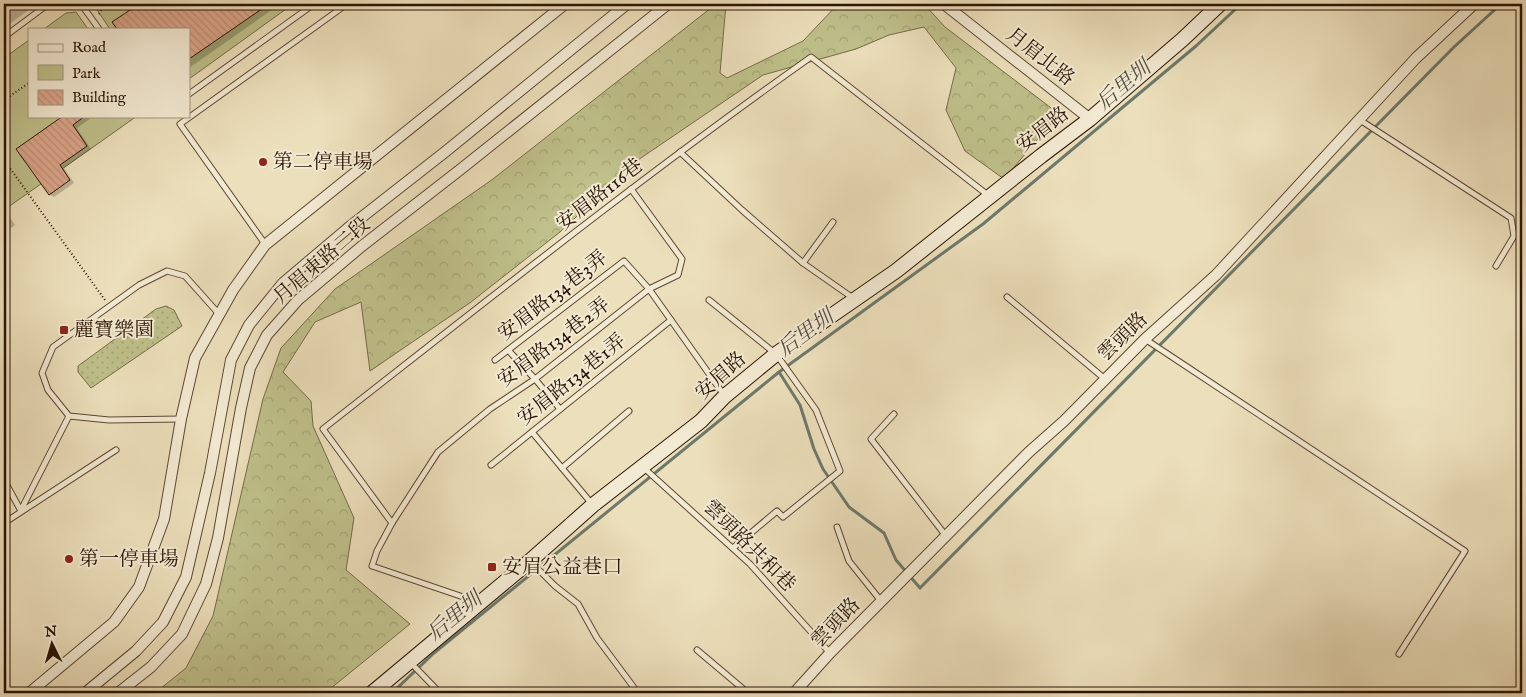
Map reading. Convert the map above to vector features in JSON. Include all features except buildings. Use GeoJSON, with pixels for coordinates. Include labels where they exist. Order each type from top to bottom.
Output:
{"type":"FeatureCollection","features":[{"type":"Feature","properties":{"kind":"street"},"geometry":{"type":"LineString","coordinates":[[29,693],[114,622],[139,587],[164,519],[181,419],[194,358],[233,290],[265,245],[565,4]]}},
{"type":"Feature","properties":{"kind":"street","name":"月眉東路二段"},"geometry":{"type":"LineString","coordinates":[[84,693],[136,651],[163,622],[186,577],[210,473],[231,360],[249,325],[283,282],[628,4]]}},
{"type":"Feature","properties":{"kind":"street","name":"月眉東路二段"},"geometry":{"type":"LineString","coordinates":[[118,693],[151,667],[182,634],[206,584],[218,538],[250,368],[267,335],[298,300],[362,246],[668,4]]}},
{"type":"Feature","properties":{"kind":"street","name":"月眉北路"},"geometry":{"type":"LineString","coordinates":[[944,4],[1090,119]]}},
{"type":"Feature","properties":{"kind":"street","name":"安眉路"},"geometry":{"type":"LineString","coordinates":[[372,693],[481,603],[593,505],[701,421],[725,396],[776,354],[896,271],[1090,119],[1183,39],[1220,4]]}},
{"type":"Feature","properties":{"kind":"street","name":"雲頭路"},"geometry":{"type":"LineString","coordinates":[[794,693],[830,653],[1029,452],[1064,421],[1145,339],[1216,275],[1416,58],[1474,4]]}},
{"type":"Feature","properties":{"kind":"lane"},"geometry":{"type":"LineString","coordinates":[[4,37],[46,4],[54,4]]}},
{"type":"Feature","properties":{"kind":"lane"},"geometry":{"type":"LineString","coordinates":[[81,4],[97,28]]}},
{"type":"Feature","properties":{"kind":"lane"},"geometry":{"type":"LineString","coordinates":[[190,93],[314,4]]}},
{"type":"Feature","properties":{"kind":"lane"},"geometry":{"type":"LineString","coordinates":[[190,117],[348,4]]}},
{"type":"Feature","properties":{"kind":"lane","name":"安眉路116巷"},"geometry":{"type":"LineString","coordinates":[[392,522],[323,429],[631,189],[737,109],[811,57],[990,197]]}},
{"type":"Feature","properties":{"kind":"lane"},"geometry":{"type":"LineString","coordinates":[[188,118],[180,124],[265,245]]}},
{"type":"Feature","properties":{"kind":"lane"},"geometry":{"type":"LineString","coordinates":[[1360,120],[1511,218],[1514,236],[1496,266]]}},
{"type":"Feature","properties":{"kind":"lane"},"geometry":{"type":"LineString","coordinates":[[680,152],[742,210],[803,263],[856,300]]}},
{"type":"Feature","properties":{"kind":"lane","name":"安眉路134巷2弄"},"geometry":{"type":"LineString","coordinates":[[481,603],[372,566],[377,551],[392,522],[438,452],[490,409],[535,379],[649,289],[678,275],[682,259],[631,189]]}},
{"type":"Feature","properties":{"kind":"lane"},"geometry":{"type":"LineString","coordinates":[[803,263],[833,222]]}},
{"type":"Feature","properties":{"kind":"lane","name":"安眉路134巷3弄"},"geometry":{"type":"LineString","coordinates":[[495,360],[624,261],[649,289]]}},
{"type":"Feature","properties":{"kind":"lane"},"geometry":{"type":"LineString","coordinates":[[181,419],[109,420],[69,416],[48,390],[42,373],[53,346],[139,285],[167,272],[184,276],[219,314]]}},
{"type":"Feature","properties":{"kind":"lane"},"geometry":{"type":"LineString","coordinates":[[649,289],[725,396]]}},
{"type":"Feature","properties":{"kind":"lane"},"geometry":{"type":"LineString","coordinates":[[1007,296],[1106,379]]}},
{"type":"Feature","properties":{"kind":"lane"},"geometry":{"type":"LineString","coordinates":[[708,300],[776,354],[816,410],[840,471],[783,517],[777,511],[733,548]]}},
{"type":"Feature","properties":{"kind":"lane","name":"安眉路134巷1弄"},"geometry":{"type":"LineString","coordinates":[[491,465],[671,320]]}},
{"type":"Feature","properties":{"kind":"lane"},"geometry":{"type":"LineString","coordinates":[[1145,339],[1465,552],[1399,654]]}},
{"type":"Feature","properties":{"kind":"lane"},"geometry":{"type":"LineString","coordinates":[[508,350],[560,409]]}},
{"type":"Feature","properties":{"kind":"lane"},"geometry":{"type":"LineString","coordinates":[[562,468],[629,411]]}},
{"type":"Feature","properties":{"kind":"lane"},"geometry":{"type":"LineString","coordinates":[[894,414],[871,439],[946,536]]}},
{"type":"Feature","properties":{"kind":"lane"},"geometry":{"type":"LineString","coordinates":[[21,511],[69,416]]}},
{"type":"Feature","properties":{"kind":"lane"},"geometry":{"type":"LineString","coordinates":[[532,432],[593,505]]}},
{"type":"Feature","properties":{"kind":"lane"},"geometry":{"type":"LineString","coordinates":[[4,523],[116,450]]}},
{"type":"Feature","properties":{"kind":"lane","name":"雲頭路共和巷"},"geometry":{"type":"LineString","coordinates":[[642,466],[750,564],[830,653]]}},
{"type":"Feature","properties":{"kind":"lane"},"geometry":{"type":"LineString","coordinates":[[4,480],[21,511]]}},
{"type":"Feature","properties":{"kind":"lane"},"geometry":{"type":"LineString","coordinates":[[837,527],[849,561],[882,601]]}},
{"type":"Feature","properties":{"kind":"lane"},"geometry":{"type":"LineString","coordinates":[[530,561],[578,604],[597,638],[638,693]]}},
{"type":"Feature","properties":{"kind":"lane"},"geometry":{"type":"LineString","coordinates":[[697,650],[748,693]]}},
{"type":"Feature","properties":{"kind":"lane"},"geometry":{"type":"LineString","coordinates":[[410,662],[440,693]]}},
{"type":"Feature","properties":{"kind":"path"},"geometry":{"type":"LineString","coordinates":[[99,14],[105,4]]}},
{"type":"Feature","properties":{"kind":"path"},"geometry":{"type":"LineString","coordinates":[[4,100],[28,84]]}},
{"type":"Feature","properties":{"kind":"path"},"geometry":{"type":"LineString","coordinates":[[4,160],[109,306]]}},
{"type":"Feature","properties":{"kind":"green space"},"geometry":{"type":"Polygon","coordinates":[[[93,4],[293,4],[190,78],[190,28],[109,28],[93,4]]]}},
{"type":"Feature","properties":{"kind":"green space"},"geometry":{"type":"Polygon","coordinates":[[[716,4],[726,4],[720,73],[727,78],[803,41],[838,4],[924,4],[945,27],[1059,114],[1004,179],[965,151],[946,110],[956,68],[924,27],[889,35],[856,49],[763,75],[635,162],[560,232],[471,302],[370,371],[361,302],[315,322],[283,372],[311,401],[313,426],[354,518],[346,570],[410,624],[325,693],[155,693],[186,668],[213,616],[263,399],[281,348],[335,289],[493,179],[716,4]]]}},
{"type":"Feature","properties":{"kind":"green space"},"geometry":{"type":"Polygon","coordinates":[[[76,12],[87,28],[45,28],[66,13],[76,12]]]}},
{"type":"Feature","properties":{"kind":"green space"},"geometry":{"type":"Polygon","coordinates":[[[28,41],[28,118],[134,118],[4,210],[4,58],[28,41]]]}},
{"type":"Feature","properties":{"kind":"green space"},"geometry":{"type":"Polygon","coordinates":[[[166,306],[174,310],[182,326],[91,388],[78,372],[78,366],[156,309],[166,306]]]}},
{"type":"Feature","properties":{"kind":"waterway","name":"后里圳"},"geometry":{"type":"LineString","coordinates":[[392,693],[434,653],[779,372],[983,224],[1196,46],[1241,4]]}},
{"type":"Feature","properties":{"kind":"waterway"},"geometry":{"type":"LineString","coordinates":[[779,372],[800,405],[814,449],[823,469],[849,507],[884,533],[896,560],[920,588],[1454,47],[1501,4]]}},
{"type":"Feature","properties":{"kind":"place","name":"第二停車場"},"geometry":{"type":"Point","coordinates":[263,162]}},
{"type":"Feature","properties":{"kind":"place","name":"麗寶樂園"},"geometry":{"type":"Point","coordinates":[64,330]}},
{"type":"Feature","properties":{"kind":"place","name":"第一停車場"},"geometry":{"type":"Point","coordinates":[69,559]}},
{"type":"Feature","properties":{"kind":"place","name":"安眉公益巷口"},"geometry":{"type":"Point","coordinates":[492,567]}}]}
